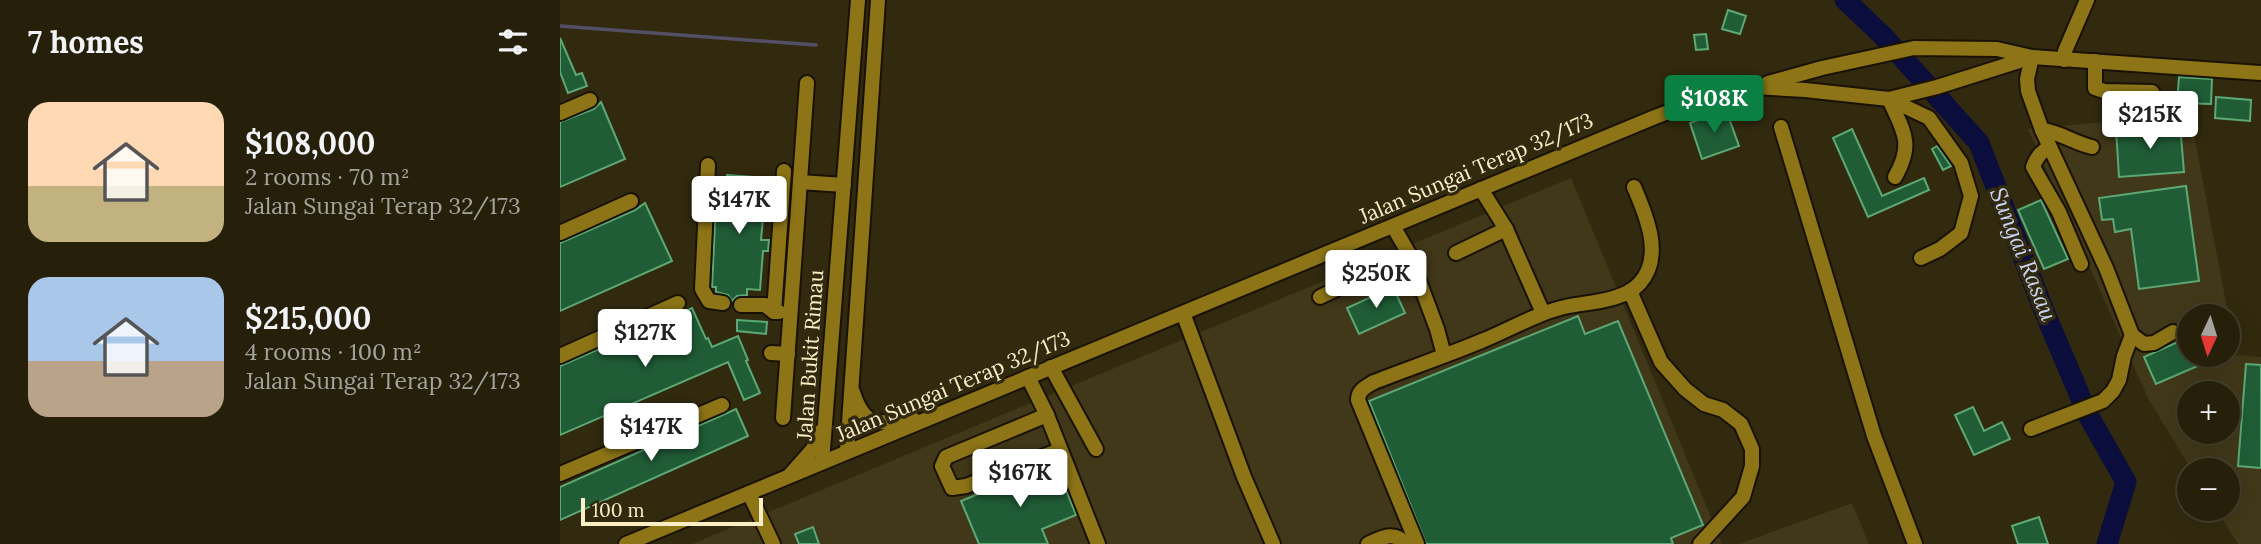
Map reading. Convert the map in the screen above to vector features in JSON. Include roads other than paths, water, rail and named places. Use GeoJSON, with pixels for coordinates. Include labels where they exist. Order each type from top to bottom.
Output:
{"type":"FeatureCollection","features":[{"type":"Feature","properties":{"kind":"street","name":"Jalan Bukit Rimau"},"geometry":{"type":"LineString","coordinates":[[822,462],[858,0]]}},
{"type":"Feature","properties":{"kind":"street","name":"Jalan Bukit Rimau"},"geometry":{"type":"LineString","coordinates":[[848,452],[878,0]]}},
{"type":"Feature","properties":{"kind":"street"},"geometry":{"type":"LineString","coordinates":[[2064,60],[2065,51],[2087,0]]}},
{"type":"Feature","properties":{"kind":"street"},"geometry":{"type":"LineString","coordinates":[[1757,86],[1914,48],[1997,50],[2032,57],[2027,79],[2028,91],[2042,130],[2106,268],[2132,335],[2144,344],[2154,343],[2173,332]]}},
{"type":"Feature","properties":{"kind":"street","name":"Jalan Sungai Terap 32/173"},"geometry":{"type":"LineString","coordinates":[[626,544],[1655,117],[1737,86],[1889,99],[2032,57],[2261,73]]}},
{"type":"Feature","properties":{"kind":"street"},"geometry":{"type":"LineString","coordinates":[[2095,61],[2095,88],[2104,91],[2152,92]]}},
{"type":"Feature","properties":{"kind":"street"},"geometry":{"type":"LineString","coordinates":[[783,418],[807,83]]}},
{"type":"Feature","properties":{"kind":"street"},"geometry":{"type":"LineString","coordinates":[[1889,99],[1907,143],[1905,159],[1895,177]]}},
{"type":"Feature","properties":{"kind":"street"},"geometry":{"type":"LineString","coordinates":[[1889,99],[1929,118],[1961,163],[1971,196],[1961,233],[1940,249],[1921,258]]}},
{"type":"Feature","properties":{"kind":"street"},"geometry":{"type":"LineString","coordinates":[[560,113],[590,100]]}},
{"type":"Feature","properties":{"kind":"street"},"geometry":{"type":"LineString","coordinates":[[1781,127],[1874,436],[1914,544]]}},
{"type":"Feature","properties":{"kind":"street"},"geometry":{"type":"LineString","coordinates":[[2042,130],[2064,135],[2076,143],[2092,147]]}},
{"type":"Feature","properties":{"kind":"street"},"geometry":{"type":"LineString","coordinates":[[2050,148],[2045,149],[2034,167],[2059,212],[2081,264]]}},
{"type":"Feature","properties":{"kind":"street"},"geometry":{"type":"LineString","coordinates":[[708,165],[702,289],[709,301],[723,303]]}},
{"type":"Feature","properties":{"kind":"street"},"geometry":{"type":"LineString","coordinates":[[774,312],[785,171]]}},
{"type":"Feature","properties":{"kind":"street"},"geometry":{"type":"LineString","coordinates":[[800,182],[844,185]]}},
{"type":"Feature","properties":{"kind":"street"},"geometry":{"type":"LineString","coordinates":[[1417,544],[1365,419],[1358,395],[1374,382],[1543,313],[1630,291],[1640,283],[1652,258],[1647,218],[1634,187]]}},
{"type":"Feature","properties":{"kind":"street"},"geometry":{"type":"LineString","coordinates":[[1481,189],[1506,229],[1543,313]]}},
{"type":"Feature","properties":{"kind":"street"},"geometry":{"type":"LineString","coordinates":[[560,233],[631,201]]}},
{"type":"Feature","properties":{"kind":"street"},"geometry":{"type":"LineString","coordinates":[[1393,226],[1409,254],[1444,355]]}},
{"type":"Feature","properties":{"kind":"street"},"geometry":{"type":"LineString","coordinates":[[1456,253],[1506,229]]}},
{"type":"Feature","properties":{"kind":"street"},"geometry":{"type":"LineString","coordinates":[[1320,297],[1409,254]]}},
{"type":"Feature","properties":{"kind":"street"},"geometry":{"type":"LineString","coordinates":[[2106,268],[2121,263]]}},
{"type":"Feature","properties":{"kind":"street"},"geometry":{"type":"LineString","coordinates":[[1630,291],[1661,362],[1685,389],[1704,404],[1723,410],[1741,424],[1752,449],[1752,466],[1743,497],[1700,544]]}},
{"type":"Feature","properties":{"kind":"street"},"geometry":{"type":"LineString","coordinates":[[560,356],[678,303]]}},
{"type":"Feature","properties":{"kind":"street"},"geometry":{"type":"LineString","coordinates":[[741,304],[765,305],[774,312],[791,313]]}},
{"type":"Feature","properties":{"kind":"street"},"geometry":{"type":"LineString","coordinates":[[1183,313],[1244,477],[1273,544]]}},
{"type":"Feature","properties":{"kind":"street"},"geometry":{"type":"LineString","coordinates":[[2031,429],[2103,401],[2119,380],[2132,335]]}},
{"type":"Feature","properties":{"kind":"street"},"geometry":{"type":"LineString","coordinates":[[771,353],[788,354]]}},
{"type":"Feature","properties":{"kind":"street"},"geometry":{"type":"LineString","coordinates":[[1051,368],[1096,449]]}},
{"type":"Feature","properties":{"kind":"street"},"geometry":{"type":"LineString","coordinates":[[1028,377],[1047,415],[1098,544]]}},
{"type":"Feature","properties":{"kind":"street"},"geometry":{"type":"LineString","coordinates":[[851,383],[862,414],[873,422],[886,423],[935,415]]}},
{"type":"Feature","properties":{"kind":"street"},"geometry":{"type":"LineString","coordinates":[[788,477],[817,442],[828,386]]}},
{"type":"Feature","properties":{"kind":"street"},"geometry":{"type":"LineString","coordinates":[[560,474],[722,405]]}},
{"type":"Feature","properties":{"kind":"street"},"geometry":{"type":"LineString","coordinates":[[1047,415],[946,457],[942,466],[952,488],[966,486],[1060,450]]}},
{"type":"Feature","properties":{"kind":"street"},"geometry":{"type":"LineString","coordinates":[[749,493],[773,544]]}},
{"type":"Feature","properties":{"kind":"street"},"geometry":{"type":"LineString","coordinates":[[1368,544],[1393,536],[1401,538],[1405,544]]}},
{"type":"Feature","properties":{"kind":"waterway","name":"Sungai Rasau"},"geometry":{"type":"LineString","coordinates":[[1845,0],[1883,36],[1979,143],[2044,311],[2088,415],[2126,482],[2107,544]]}},
{"type":"Feature","properties":{"kind":"waterway"},"geometry":{"type":"LineString","coordinates":[[560,26],[816,45]]}}]}
